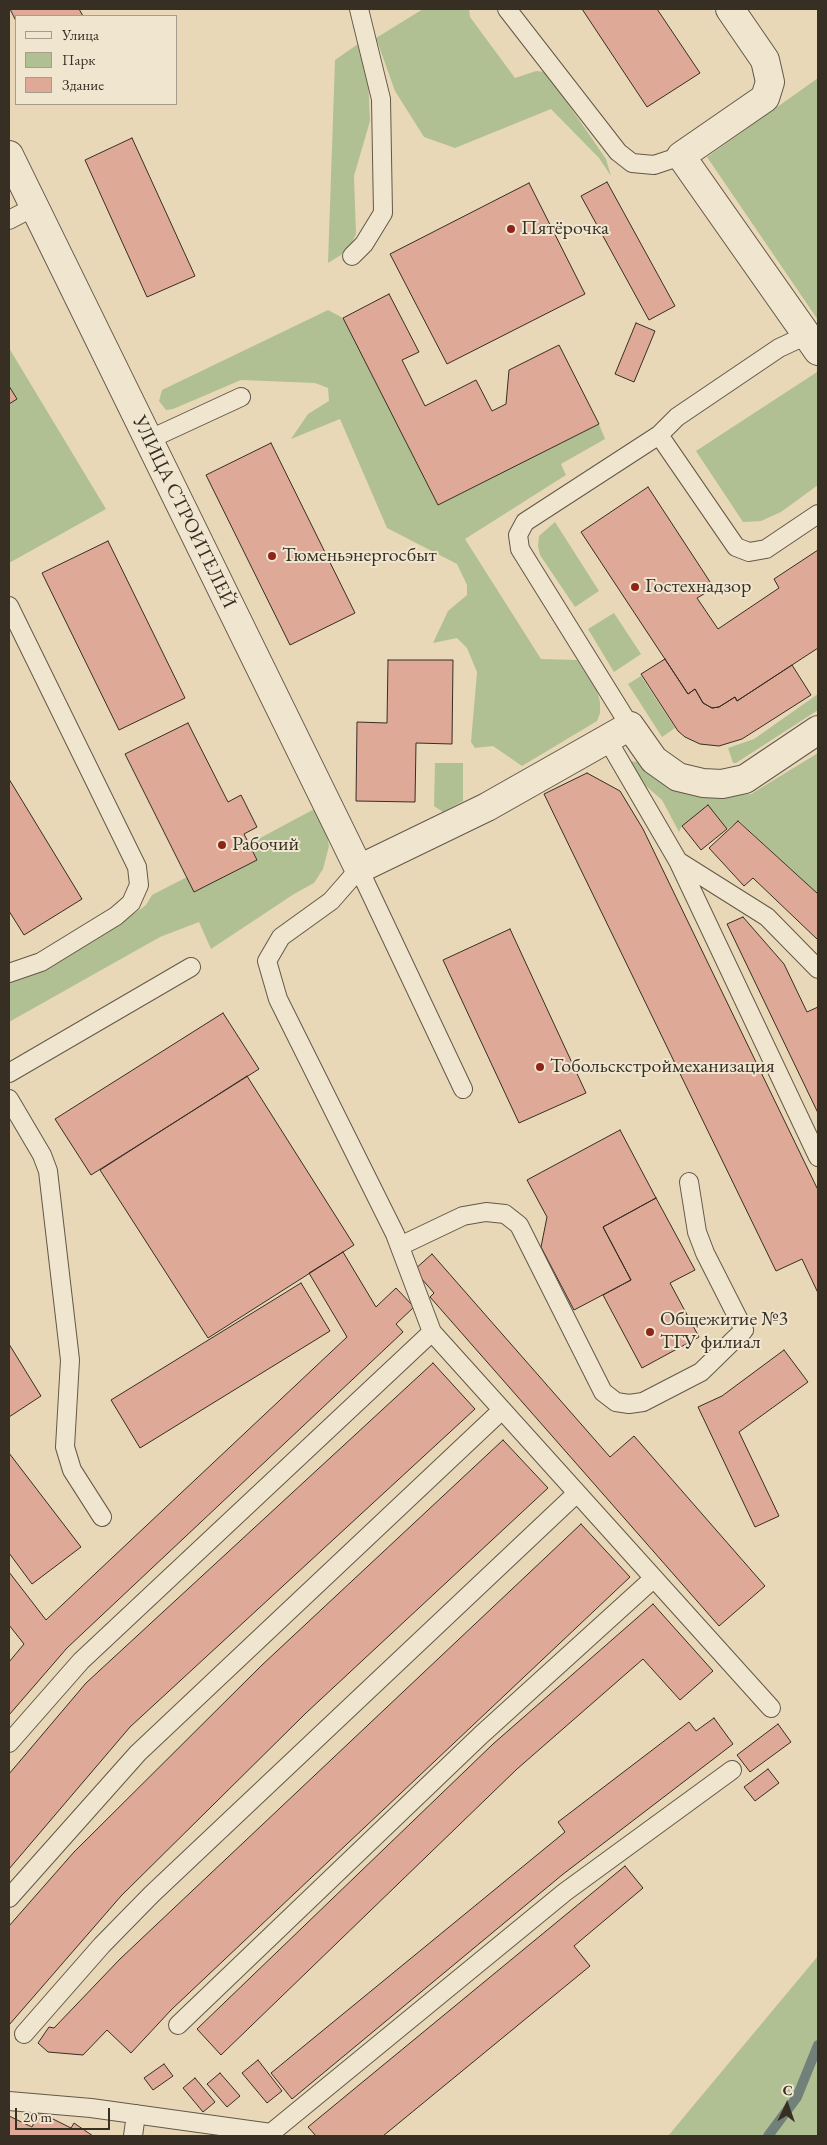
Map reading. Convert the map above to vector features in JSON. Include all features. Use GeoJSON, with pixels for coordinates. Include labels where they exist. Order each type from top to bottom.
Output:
{"type":"FeatureCollection","features":[{"type":"Feature","properties":{"kind":"street"},"geometry":{"type":"LineString","coordinates":[[730,9],[765,60],[770,82],[764,98],[681,156],[813,343]]}},
{"type":"Feature","properties":{"kind":"street","name":"УЛИЦА СТРОИТЕЛЕЙ"},"geometry":{"type":"LineString","coordinates":[[9,155],[359,869]]}},
{"type":"Feature","properties":{"kind":"street"},"geometry":{"type":"LineString","coordinates":[[359,869],[487,807],[630,726],[654,760],[678,777],[703,783],[722,784],[745,779],[818,730]]}},
{"type":"Feature","properties":{"kind":"lane"},"geometry":{"type":"LineString","coordinates":[[352,256],[364,244],[383,213],[381,99],[359,9]]}},
{"type":"Feature","properties":{"kind":"lane"},"geometry":{"type":"LineString","coordinates":[[507,9],[618,152],[632,163],[654,165],[681,156]]}},
{"type":"Feature","properties":{"kind":"lane"},"geometry":{"type":"LineString","coordinates":[[9,220],[34,207]]}},
{"type":"Feature","properties":{"kind":"lane"},"geometry":{"type":"LineString","coordinates":[[630,726],[520,549],[518,535],[525,522],[659,435],[685,411],[779,348],[813,343]]}},
{"type":"Feature","properties":{"kind":"lane"},"geometry":{"type":"LineString","coordinates":[[148,440],[241,396]]}},
{"type":"Feature","properties":{"kind":"lane"},"geometry":{"type":"LineString","coordinates":[[659,435],[736,547],[749,552],[766,549],[818,514]]}},
{"type":"Feature","properties":{"kind":"lane"},"geometry":{"type":"LineString","coordinates":[[9,606],[137,867],[139,886],[131,903],[116,916],[41,962],[9,973]]}},
{"type":"Feature","properties":{"kind":"lane"},"geometry":{"type":"LineString","coordinates":[[606,739],[678,861],[818,1157]]}},
{"type":"Feature","properties":{"kind":"lane"},"geometry":{"type":"LineString","coordinates":[[678,861],[767,917],[818,969]]}},
{"type":"Feature","properties":{"kind":"lane"},"geometry":{"type":"LineString","coordinates":[[463,1089],[359,869],[331,901],[281,937],[267,961],[278,999],[400,1246],[432,1332],[771,1708]]}},
{"type":"Feature","properties":{"kind":"lane"},"geometry":{"type":"LineString","coordinates":[[9,1073],[190,967]]}},
{"type":"Feature","properties":{"kind":"lane"},"geometry":{"type":"LineString","coordinates":[[9,1099],[42,1155],[48,1171],[70,1360],[65,1446],[72,1470],[102,1518]]}},
{"type":"Feature","properties":{"kind":"lane"},"geometry":{"type":"LineString","coordinates":[[400,1246],[463,1216],[486,1212],[505,1214],[519,1225],[603,1392],[616,1402],[629,1404],[643,1402],[700,1372],[744,1330],[704,1253],[698,1232],[689,1182]]}},
{"type":"Feature","properties":{"kind":"lane"},"geometry":{"type":"LineString","coordinates":[[9,1744],[81,1661],[432,1332]]}},
{"type":"Feature","properties":{"kind":"lane"},"geometry":{"type":"LineString","coordinates":[[9,1898],[138,1754],[502,1410]]}},
{"type":"Feature","properties":{"kind":"lane"},"geometry":{"type":"LineString","coordinates":[[24,2034],[102,1945],[152,1894],[577,1493]]}},
{"type":"Feature","properties":{"kind":"lane"},"geometry":{"type":"LineString","coordinates":[[178,2025],[481,1735],[654,1578]]}},
{"type":"Feature","properties":{"kind":"lane"},"geometry":{"type":"LineString","coordinates":[[9,2100],[136,2114],[272,2134],[565,1892],[732,1770]]}},
{"type":"Feature","properties":{"kind":"lane"},"geometry":{"type":"LineString","coordinates":[[133,2136],[136,2114]]}},
{"type":"Feature","properties":{"kind":"green space"},"geometry":{"type":"Polygon","coordinates":[[[423,9],[469,9],[470,17],[515,78],[536,71],[546,72],[606,159],[611,176],[599,158],[551,109],[455,148],[424,137],[395,91],[376,38],[423,9]]]}},
{"type":"Feature","properties":{"kind":"green space"},"geometry":{"type":"Polygon","coordinates":[[[358,44],[368,77],[370,121],[354,176],[356,234],[349,250],[328,263],[335,60],[358,44]]]}},
{"type":"Feature","properties":{"kind":"green space"},"geometry":{"type":"Polygon","coordinates":[[[818,78],[818,320],[707,157],[818,78]]]}},
{"type":"Feature","properties":{"kind":"green space"},"geometry":{"type":"Polygon","coordinates":[[[328,310],[343,318],[438,505],[599,424],[605,439],[561,464],[566,475],[465,539],[541,659],[577,660],[597,691],[600,702],[600,713],[597,721],[522,766],[493,746],[475,748],[471,742],[477,672],[467,648],[457,638],[433,643],[448,611],[467,595],[467,585],[457,564],[387,528],[340,419],[291,439],[308,414],[329,401],[328,388],[315,383],[241,380],[173,409],[166,410],[159,401],[162,390],[328,310]]]}},
{"type":"Feature","properties":{"kind":"green space"},"geometry":{"type":"Polygon","coordinates":[[[9,348],[106,509],[9,563],[9,348]]]}},
{"type":"Feature","properties":{"kind":"green space"},"geometry":{"type":"Polygon","coordinates":[[[817,372],[818,485],[781,512],[761,521],[743,522],[696,451],[817,372]]]}},
{"type":"Feature","properties":{"kind":"green space"},"geometry":{"type":"Polygon","coordinates":[[[555,522],[599,591],[575,607],[540,555],[538,546],[539,536],[555,522]]]}},
{"type":"Feature","properties":{"kind":"green space"},"geometry":{"type":"Polygon","coordinates":[[[614,613],[641,654],[614,672],[588,629],[614,613]]]}},
{"type":"Feature","properties":{"kind":"green space"},"geometry":{"type":"Polygon","coordinates":[[[641,676],[675,728],[662,737],[628,684],[641,676]]]}},
{"type":"Feature","properties":{"kind":"green space"},"geometry":{"type":"Polygon","coordinates":[[[818,694],[818,710],[736,763],[733,763],[728,748],[754,739],[818,694]]]}},
{"type":"Feature","properties":{"kind":"green space"},"geometry":{"type":"Polygon","coordinates":[[[818,753],[818,894],[739,821],[727,829],[708,806],[682,826],[679,832],[662,800],[637,778],[630,761],[638,762],[725,796],[751,794],[818,753]]]}},
{"type":"Feature","properties":{"kind":"green space"},"geometry":{"type":"Polygon","coordinates":[[[435,763],[463,763],[463,801],[443,812],[434,806],[435,763]]]}},
{"type":"Feature","properties":{"kind":"green space"},"geometry":{"type":"Polygon","coordinates":[[[318,807],[323,817],[329,846],[323,869],[314,883],[294,894],[211,949],[199,922],[160,937],[9,1022],[9,983],[123,922],[146,905],[152,895],[187,877],[257,860],[249,844],[318,807]]]}},
{"type":"Feature","properties":{"kind":"green space"},"geometry":{"type":"Polygon","coordinates":[[[818,1956],[818,2136],[668,2136],[818,1956]]]}},
{"type":"Feature","properties":{"kind":"building"},"geometry":{"type":"Polygon","coordinates":[[[10,9],[79,9],[82,15],[15,15],[15,19],[10,9]]]}},
{"type":"Feature","properties":{"kind":"building"},"geometry":{"type":"Polygon","coordinates":[[[582,9],[657,9],[700,73],[647,107],[582,9]]]}},
{"type":"Feature","properties":{"kind":"building"},"geometry":{"type":"Polygon","coordinates":[[[132,138],[195,276],[147,297],[85,160],[132,138]]]}},
{"type":"Feature","properties":{"kind":"building"},"geometry":{"type":"Polygon","coordinates":[[[607,182],[675,306],[649,320],[581,196],[607,182]]]}},
{"type":"Feature","properties":{"kind":"building"},"geometry":{"type":"Polygon","coordinates":[[[529,183],[585,294],[447,364],[390,254],[529,183]]]}},
{"type":"Feature","properties":{"kind":"building"},"geometry":{"type":"Polygon","coordinates":[[[389,294],[419,352],[402,360],[425,406],[476,380],[492,411],[506,404],[509,370],[559,345],[599,424],[438,505],[343,318],[389,294]]]}},
{"type":"Feature","properties":{"kind":"building"},"geometry":{"type":"Polygon","coordinates":[[[636,323],[655,331],[634,382],[615,374],[636,323]]]}},
{"type":"Feature","properties":{"kind":"building"},"geometry":{"type":"Polygon","coordinates":[[[9,386],[17,399],[9,404],[9,386]]]}},
{"type":"Feature","properties":{"kind":"building"},"geometry":{"type":"Polygon","coordinates":[[[271,443],[355,613],[290,645],[206,475],[271,443]]]}},
{"type":"Feature","properties":{"kind":"building"},"geometry":{"type":"Polygon","coordinates":[[[648,487],[714,588],[697,598],[718,629],[779,588],[774,579],[818,550],[818,648],[737,701],[735,697],[719,707],[712,708],[703,703],[695,689],[688,694],[581,532],[648,487]]]}},
{"type":"Feature","properties":{"kind":"building"},"geometry":{"type":"Polygon","coordinates":[[[108,541],[185,698],[119,730],[42,573],[108,541]]]}},
{"type":"Feature","properties":{"kind":"building"},"geometry":{"type":"Polygon","coordinates":[[[665,659],[688,694],[695,689],[703,703],[712,708],[719,707],[735,697],[737,701],[792,665],[811,695],[742,739],[719,746],[700,744],[685,737],[678,731],[641,674],[665,659]]]}},
{"type":"Feature","properties":{"kind":"building"},"geometry":{"type":"Polygon","coordinates":[[[388,660],[453,660],[452,744],[416,743],[415,802],[356,801],[357,722],[387,723],[388,660]]]}},
{"type":"Feature","properties":{"kind":"building"},"geometry":{"type":"Polygon","coordinates":[[[188,723],[228,802],[241,795],[257,827],[244,834],[257,860],[194,892],[125,754],[188,723]]]}},
{"type":"Feature","properties":{"kind":"building"},"geometry":{"type":"Polygon","coordinates":[[[587,773],[620,791],[643,829],[818,1190],[818,1293],[802,1259],[776,1271],[544,794],[587,773]]]}},
{"type":"Feature","properties":{"kind":"building"},"geometry":{"type":"Polygon","coordinates":[[[9,779],[82,899],[24,935],[9,911],[9,779]]]}},
{"type":"Feature","properties":{"kind":"building"},"geometry":{"type":"Polygon","coordinates":[[[708,805],[727,829],[701,850],[682,826],[708,805]]]}},
{"type":"Feature","properties":{"kind":"building"},"geometry":{"type":"Polygon","coordinates":[[[738,821],[818,894],[818,940],[753,878],[744,886],[709,848],[738,821]]]}},
{"type":"Feature","properties":{"kind":"building"},"geometry":{"type":"Polygon","coordinates":[[[743,917],[784,964],[807,1012],[818,1007],[818,1113],[727,924],[743,917]]]}},
{"type":"Feature","properties":{"kind":"building"},"geometry":{"type":"Polygon","coordinates":[[[510,929],[586,1093],[519,1123],[443,960],[510,929]]]}},
{"type":"Feature","properties":{"kind":"building"},"geometry":{"type":"Polygon","coordinates":[[[223,1013],[259,1069],[91,1175],[55,1119],[223,1013]]]}},
{"type":"Feature","properties":{"kind":"building"},"geometry":{"type":"Polygon","coordinates":[[[247,1076],[354,1245],[208,1338],[100,1170],[247,1076]]]}},
{"type":"Feature","properties":{"kind":"building"},"geometry":{"type":"Polygon","coordinates":[[[620,1130],[656,1198],[603,1227],[631,1280],[574,1310],[541,1247],[547,1217],[527,1180],[620,1130]]]}},
{"type":"Feature","properties":{"kind":"building"},"geometry":{"type":"Polygon","coordinates":[[[656,1198],[695,1270],[670,1283],[699,1337],[642,1368],[603,1295],[631,1280],[603,1227],[656,1198]]]}},
{"type":"Feature","properties":{"kind":"building"},"geometry":{"type":"Polygon","coordinates":[[[343,1252],[376,1307],[396,1288],[414,1307],[396,1324],[403,1332],[67,1648],[9,1715],[9,1662],[24,1644],[9,1625],[9,1572],[46,1620],[347,1337],[309,1273],[343,1252]]]}},
{"type":"Feature","properties":{"kind":"building"},"geometry":{"type":"Polygon","coordinates":[[[432,1254],[610,1457],[634,1436],[765,1586],[719,1626],[430,1297],[434,1293],[414,1270],[432,1254]]]}},
{"type":"Feature","properties":{"kind":"building"},"geometry":{"type":"Polygon","coordinates":[[[301,1283],[330,1331],[140,1448],[111,1400],[301,1283]]]}},
{"type":"Feature","properties":{"kind":"building"},"geometry":{"type":"Polygon","coordinates":[[[9,1344],[41,1396],[9,1417],[9,1344]]]}},
{"type":"Feature","properties":{"kind":"building"},"geometry":{"type":"Polygon","coordinates":[[[784,1350],[808,1382],[739,1432],[779,1516],[755,1527],[698,1407],[722,1396],[784,1350]]]}},
{"type":"Feature","properties":{"kind":"building"},"geometry":{"type":"Polygon","coordinates":[[[433,1363],[475,1409],[130,1727],[9,1869],[9,1774],[86,1683],[433,1363]]]}},
{"type":"Feature","properties":{"kind":"building"},"geometry":{"type":"Polygon","coordinates":[[[503,1440],[548,1488],[306,1713],[121,1896],[9,2025],[9,1926],[74,1852],[262,1665],[503,1440]]]}},
{"type":"Feature","properties":{"kind":"building"},"geometry":{"type":"Polygon","coordinates":[[[9,1453],[81,1547],[32,1584],[9,1553],[9,1453]]]}},
{"type":"Feature","properties":{"kind":"building"},"geometry":{"type":"Polygon","coordinates":[[[581,1524],[630,1577],[171,2010],[131,2053],[107,2030],[83,2055],[48,2052],[38,2043],[49,2027],[54,2028],[120,1959],[581,1524]]]}},
{"type":"Feature","properties":{"kind":"building"},"geometry":{"type":"Polygon","coordinates":[[[653,1604],[713,1671],[680,1700],[643,1659],[517,1769],[221,2055],[197,2029],[493,1744],[653,1604]]]}},
{"type":"Feature","properties":{"kind":"building"},"geometry":{"type":"Polygon","coordinates":[[[714,1718],[733,1744],[562,1875],[292,2099],[271,2073],[565,1832],[558,1822],[689,1722],[696,1731],[714,1718]]]}},
{"type":"Feature","properties":{"kind":"building"},"geometry":{"type":"Polygon","coordinates":[[[778,1724],[791,1742],[750,1772],[737,1755],[778,1724]]]}},
{"type":"Feature","properties":{"kind":"building"},"geometry":{"type":"Polygon","coordinates":[[[768,1769],[779,1783],[755,1801],[744,1787],[768,1769]]]}},
{"type":"Feature","properties":{"kind":"building"},"geometry":{"type":"Polygon","coordinates":[[[625,1866],[643,1888],[574,1946],[590,1966],[383,2136],[316,2136],[308,2127],[625,1866]]]}},
{"type":"Feature","properties":{"kind":"building"},"geometry":{"type":"Polygon","coordinates":[[[258,2060],[282,2091],[267,2103],[242,2073],[258,2060]]]}},
{"type":"Feature","properties":{"kind":"building"},"geometry":{"type":"Polygon","coordinates":[[[164,2064],[173,2076],[153,2090],[144,2078],[164,2064]]]}},
{"type":"Feature","properties":{"kind":"building"},"geometry":{"type":"Polygon","coordinates":[[[220,2073],[240,2096],[227,2107],[207,2084],[220,2073]]]}},
{"type":"Feature","properties":{"kind":"building"},"geometry":{"type":"Polygon","coordinates":[[[195,2078],[215,2102],[203,2112],[183,2088],[195,2078]]]}},
{"type":"Feature","properties":{"kind":"building"},"geometry":{"type":"Polygon","coordinates":[[[39,2112],[71,2128],[74,2123],[93,2136],[9,2136],[9,2116],[32,2127],[39,2112]]]}},
{"type":"Feature","properties":{"kind":"waterway"},"geometry":{"type":"LineString","coordinates":[[768,2136],[797,2097],[818,2045]]}},
{"type":"Feature","properties":{"kind":"place","name":"Пятёрочка"},"geometry":{"type":"Point","coordinates":[511,229]}},
{"type":"Feature","properties":{"kind":"place","name":"Тюменьэнергосбыт"},"geometry":{"type":"Point","coordinates":[272,556]}},
{"type":"Feature","properties":{"kind":"place","name":"Гостехнадзор"},"geometry":{"type":"Point","coordinates":[635,587]}},
{"type":"Feature","properties":{"kind":"place","name":"Рабочий"},"geometry":{"type":"Point","coordinates":[222,845]}},
{"type":"Feature","properties":{"kind":"place","name":"Тобольскстроймеханизация"},"geometry":{"type":"Point","coordinates":[540,1067]}},
{"type":"Feature","properties":{"kind":"place","name":"Общежитие №3 ТГУ филиал"},"geometry":{"type":"Point","coordinates":[650,1332]}}]}
